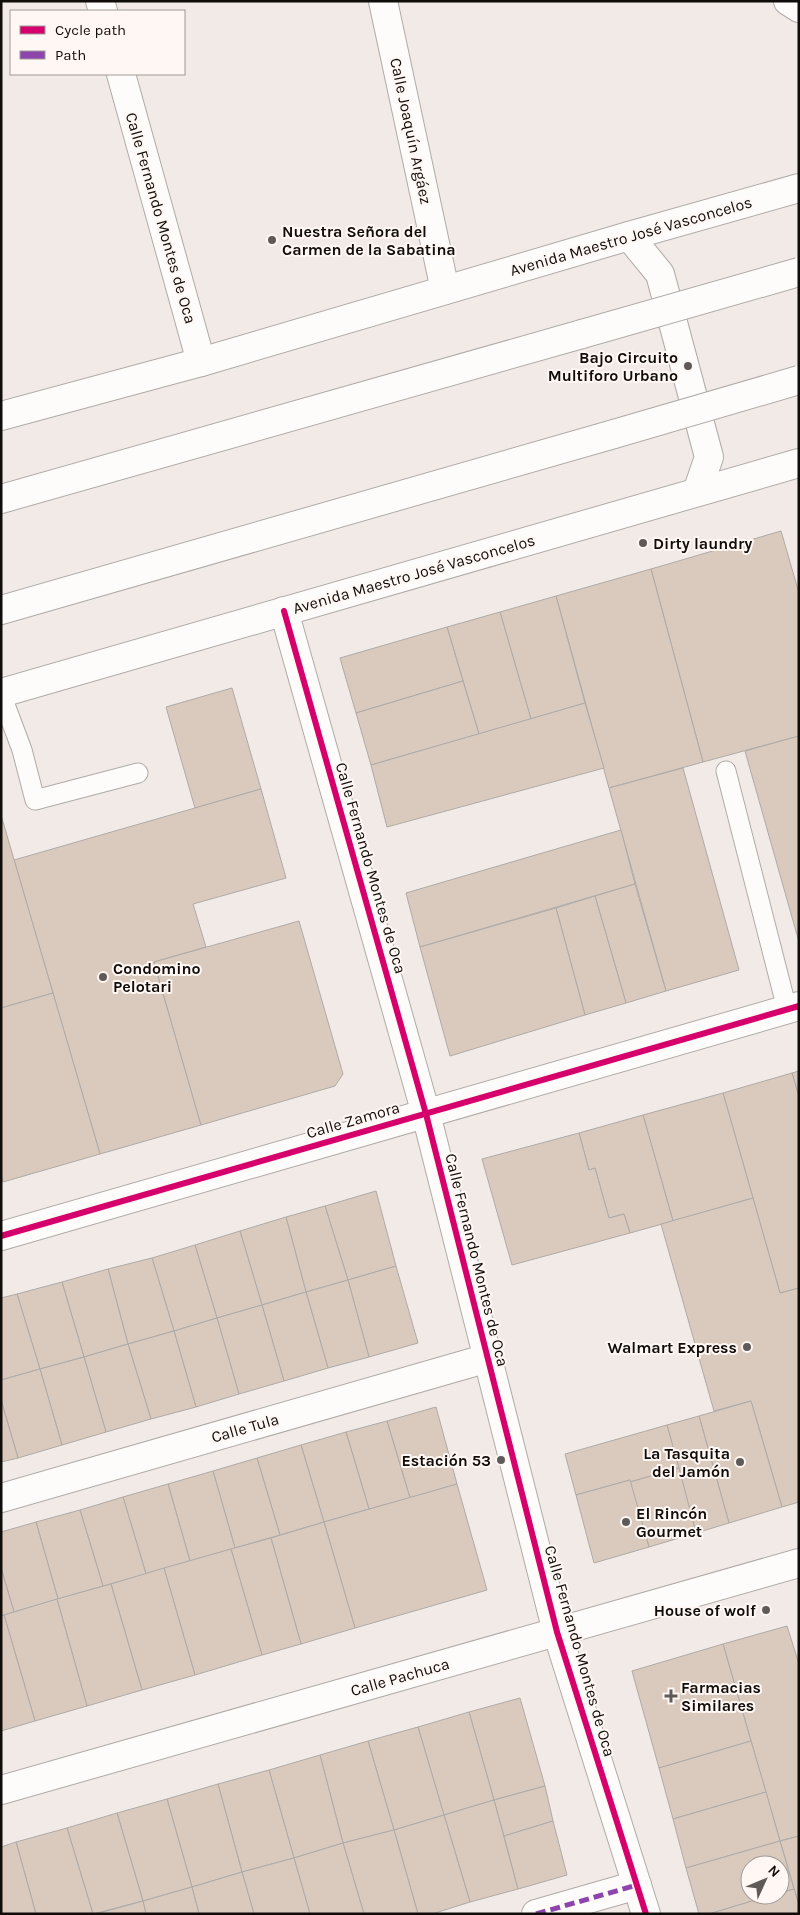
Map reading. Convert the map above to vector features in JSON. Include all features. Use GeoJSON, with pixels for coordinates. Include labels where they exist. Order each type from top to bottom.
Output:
{"type":"FeatureCollection","features":[{"type":"Feature","properties":{"kind":"main road","name":"Calle Joaquín Argáez"},"geometry":{"type":"LineString","coordinates":[[382,1],[445,290]]}},
{"type":"Feature","properties":{"kind":"main road"},"geometry":{"type":"LineString","coordinates":[[788,1],[799,8]]}},
{"type":"Feature","properties":{"kind":"main road","name":"Calle Fernando Montes de Oca"},"geometry":{"type":"LineString","coordinates":[[121,75],[201,362]]}},
{"type":"Feature","properties":{"kind":"main road","name":"Avenida Maestro José Vasconcelos"},"geometry":{"type":"LineString","coordinates":[[1,416],[201,362],[799,188]]}},
{"type":"Feature","properties":{"kind":"main road"},"geometry":{"type":"LineString","coordinates":[[629,236],[660,274],[709,457],[697,492]]}},
{"type":"Feature","properties":{"kind":"main road"},"geometry":{"type":"LineString","coordinates":[[1,498],[799,272]]}},
{"type":"Feature","properties":{"kind":"main road"},"geometry":{"type":"LineString","coordinates":[[1,610],[799,380]]}},
{"type":"Feature","properties":{"kind":"main road","name":"Avenida Maestro José Vasconcelos"},"geometry":{"type":"LineString","coordinates":[[1,693],[799,463]]}},
{"type":"Feature","properties":{"kind":"main road","name":"Calle Fernando Montes de Oca"},"geometry":{"type":"LineString","coordinates":[[284,611],[426,1114],[557,1632],[646,1914]]}},
{"type":"Feature","properties":{"kind":"main road","name":"Calle Zamora"},"geometry":{"type":"LineString","coordinates":[[1,1236],[793,1008]]}},
{"type":"Feature","properties":{"kind":"main road","name":"Calle Tula"},"geometry":{"type":"LineString","coordinates":[[1,1498],[488,1358]]}},
{"type":"Feature","properties":{"kind":"main road","name":"Calle Pachuca"},"geometry":{"type":"LineString","coordinates":[[1,1790],[799,1563]]}},
{"type":"Feature","properties":{"kind":"main road"},"geometry":{"type":"LineString","coordinates":[[536,1914],[637,1885]]}},
{"type":"Feature","properties":{"kind":"lane"},"geometry":{"type":"LineString","coordinates":[[1,693],[22,750],[35,800],[138,773]]}},
{"type":"Feature","properties":{"kind":"lane"},"geometry":{"type":"LineString","coordinates":[[726,771],[793,1008]]}},
{"type":"Feature","properties":{"kind":"building"},"geometry":{"type":"Polygon","coordinates":[[[781,531],[799,593],[799,736],[703,762],[651,569],[781,531]]]}},
{"type":"Feature","properties":{"kind":"building"},"geometry":{"type":"Polygon","coordinates":[[[651,569],[703,762],[609,788],[556,596],[651,569]]]}},
{"type":"Feature","properties":{"kind":"building"},"geometry":{"type":"Polygon","coordinates":[[[556,596],[585,703],[531,719],[500,612],[556,596]]]}},
{"type":"Feature","properties":{"kind":"building"},"geometry":{"type":"Polygon","coordinates":[[[500,612],[531,719],[479,734],[447,627],[500,612]]]}},
{"type":"Feature","properties":{"kind":"building"},"geometry":{"type":"Polygon","coordinates":[[[447,627],[463,681],[356,713],[340,658],[447,627]]]}},
{"type":"Feature","properties":{"kind":"building"},"geometry":{"type":"Polygon","coordinates":[[[463,681],[479,734],[371,765],[356,713],[463,681]]]}},
{"type":"Feature","properties":{"kind":"building"},"geometry":{"type":"Polygon","coordinates":[[[232,688],[261,789],[195,808],[166,707],[232,688]]]}},
{"type":"Feature","properties":{"kind":"building"},"geometry":{"type":"Polygon","coordinates":[[[585,703],[604,768],[387,827],[371,765],[585,703]]]}},
{"type":"Feature","properties":{"kind":"building"},"geometry":{"type":"Polygon","coordinates":[[[799,736],[799,942],[745,751],[799,736]]]}},
{"type":"Feature","properties":{"kind":"building"},"geometry":{"type":"Polygon","coordinates":[[[683,768],[739,970],[666,991],[609,788],[683,768]]]}},
{"type":"Feature","properties":{"kind":"building","name":"Condomino Pelotari"},"geometry":{"type":"Polygon","coordinates":[[[261,789],[286,878],[193,904],[206,947],[154,962],[201,1125],[100,1154],[14,860],[261,789]]]}},
{"type":"Feature","properties":{"kind":"building"},"geometry":{"type":"Polygon","coordinates":[[[1,815],[53,993],[1,1008],[1,815]]]}},
{"type":"Feature","properties":{"kind":"building"},"geometry":{"type":"Polygon","coordinates":[[[621,830],[635,884],[420,947],[406,893],[621,830]]]}},
{"type":"Feature","properties":{"kind":"building"},"geometry":{"type":"Polygon","coordinates":[[[635,884],[666,991],[626,1003],[595,896],[635,884]]]}},
{"type":"Feature","properties":{"kind":"building"},"geometry":{"type":"Polygon","coordinates":[[[595,896],[626,1003],[585,1015],[556,908],[595,896]]]}},
{"type":"Feature","properties":{"kind":"building"},"geometry":{"type":"Polygon","coordinates":[[[556,908],[585,1015],[450,1056],[420,947],[556,908]]]}},
{"type":"Feature","properties":{"kind":"building"},"geometry":{"type":"Polygon","coordinates":[[[299,921],[343,1074],[335,1086],[201,1125],[154,962],[299,921]]]}},
{"type":"Feature","properties":{"kind":"building"},"geometry":{"type":"Polygon","coordinates":[[[53,993],[100,1154],[3,1182],[1,1174],[1,1008],[53,993]]]}},
{"type":"Feature","properties":{"kind":"building"},"geometry":{"type":"Polygon","coordinates":[[[799,1071],[799,1097],[792,1073],[799,1071]]]}},
{"type":"Feature","properties":{"kind":"building"},"geometry":{"type":"Polygon","coordinates":[[[792,1073],[799,1097],[799,1288],[780,1293],[723,1093],[792,1073]]]}},
{"type":"Feature","properties":{"kind":"building"},"geometry":{"type":"Polygon","coordinates":[[[723,1093],[753,1198],[673,1221],[643,1115],[723,1093]]]}},
{"type":"Feature","properties":{"kind":"building"},"geometry":{"type":"Polygon","coordinates":[[[643,1115],[673,1221],[630,1233],[624,1214],[609,1218],[595,1168],[589,1170],[579,1133],[643,1115]]]}},
{"type":"Feature","properties":{"kind":"building"},"geometry":{"type":"Polygon","coordinates":[[[579,1133],[589,1170],[595,1168],[609,1218],[624,1214],[630,1233],[512,1265],[482,1159],[579,1133]]]}},
{"type":"Feature","properties":{"kind":"building"},"geometry":{"type":"Polygon","coordinates":[[[376,1191],[396,1266],[348,1280],[325,1206],[376,1191]]]}},
{"type":"Feature","properties":{"kind":"building","name":"Walmart Express"},"geometry":{"type":"Polygon","coordinates":[[[753,1198],[780,1293],[799,1288],[799,1502],[782,1507],[751,1401],[714,1411],[661,1224],[753,1198]]]}},
{"type":"Feature","properties":{"kind":"building"},"geometry":{"type":"Polygon","coordinates":[[[325,1206],[348,1280],[306,1292],[286,1217],[325,1206]]]}},
{"type":"Feature","properties":{"kind":"building"},"geometry":{"type":"Polygon","coordinates":[[[286,1217],[306,1292],[262,1305],[240,1231],[286,1217]]]}},
{"type":"Feature","properties":{"kind":"building"},"geometry":{"type":"Polygon","coordinates":[[[240,1231],[262,1305],[217,1318],[195,1245],[240,1231]]]}},
{"type":"Feature","properties":{"kind":"building"},"geometry":{"type":"Polygon","coordinates":[[[195,1245],[217,1318],[174,1331],[152,1258],[195,1245]]]}},
{"type":"Feature","properties":{"kind":"building"},"geometry":{"type":"Polygon","coordinates":[[[152,1258],[174,1331],[128,1344],[108,1269],[152,1258]]]}},
{"type":"Feature","properties":{"kind":"building"},"geometry":{"type":"Polygon","coordinates":[[[396,1266],[418,1343],[369,1357],[348,1280],[396,1266]]]}},
{"type":"Feature","properties":{"kind":"building"},"geometry":{"type":"Polygon","coordinates":[[[108,1269],[128,1344],[84,1357],[62,1282],[108,1269]]]}},
{"type":"Feature","properties":{"kind":"building"},"geometry":{"type":"Polygon","coordinates":[[[348,1280],[369,1357],[328,1368],[306,1292],[348,1280]]]}},
{"type":"Feature","properties":{"kind":"building"},"geometry":{"type":"Polygon","coordinates":[[[62,1282],[84,1357],[40,1369],[17,1294],[62,1282]]]}},
{"type":"Feature","properties":{"kind":"building"},"geometry":{"type":"Polygon","coordinates":[[[306,1292],[328,1368],[284,1381],[262,1305],[306,1292]]]}},
{"type":"Feature","properties":{"kind":"building"},"geometry":{"type":"Polygon","coordinates":[[[17,1294],[40,1369],[1,1380],[1,1298],[17,1294]]]}},
{"type":"Feature","properties":{"kind":"building"},"geometry":{"type":"Polygon","coordinates":[[[262,1305],[284,1381],[239,1394],[217,1318],[262,1305]]]}},
{"type":"Feature","properties":{"kind":"building"},"geometry":{"type":"Polygon","coordinates":[[[217,1318],[239,1394],[196,1407],[174,1331],[217,1318]]]}},
{"type":"Feature","properties":{"kind":"building"},"geometry":{"type":"Polygon","coordinates":[[[174,1331],[196,1407],[151,1419],[128,1344],[174,1331]]]}},
{"type":"Feature","properties":{"kind":"building"},"geometry":{"type":"Polygon","coordinates":[[[128,1344],[151,1419],[106,1432],[84,1357],[128,1344]]]}},
{"type":"Feature","properties":{"kind":"building"},"geometry":{"type":"Polygon","coordinates":[[[84,1357],[106,1432],[62,1445],[40,1369],[84,1357]]]}},
{"type":"Feature","properties":{"kind":"building"},"geometry":{"type":"Polygon","coordinates":[[[40,1369],[62,1445],[18,1458],[1,1400],[1,1380],[40,1369]]]}},
{"type":"Feature","properties":{"kind":"building"},"geometry":{"type":"Polygon","coordinates":[[[1,1400],[18,1458],[1,1462],[1,1400]]]}},
{"type":"Feature","properties":{"kind":"building","name":"La Tasquita del Jamón"},"geometry":{"type":"Polygon","coordinates":[[[751,1401],[782,1507],[729,1523],[699,1416],[751,1401]]]}},
{"type":"Feature","properties":{"kind":"building"},"geometry":{"type":"Polygon","coordinates":[[[436,1407],[457,1484],[410,1498],[387,1421],[436,1407]]]}},
{"type":"Feature","properties":{"kind":"building"},"geometry":{"type":"Polygon","coordinates":[[[699,1416],[729,1523],[696,1533],[667,1425],[699,1416]]]}},
{"type":"Feature","properties":{"kind":"building"},"geometry":{"type":"Polygon","coordinates":[[[387,1421],[410,1498],[369,1509],[346,1432],[387,1421]]]}},
{"type":"Feature","properties":{"kind":"building"},"geometry":{"type":"Polygon","coordinates":[[[667,1425],[679,1468],[576,1495],[565,1454],[667,1425]]]}},
{"type":"Feature","properties":{"kind":"building"},"geometry":{"type":"Polygon","coordinates":[[[346,1432],[369,1509],[324,1522],[301,1445],[346,1432]]]}},
{"type":"Feature","properties":{"kind":"building"},"geometry":{"type":"Polygon","coordinates":[[[301,1445],[324,1522],[280,1535],[257,1458],[301,1445]]]}},
{"type":"Feature","properties":{"kind":"building"},"geometry":{"type":"Polygon","coordinates":[[[257,1458],[280,1535],[235,1548],[213,1471],[257,1458]]]}},
{"type":"Feature","properties":{"kind":"building"},"geometry":{"type":"Polygon","coordinates":[[[679,1468],[696,1533],[649,1547],[630,1482],[679,1468]]]}},
{"type":"Feature","properties":{"kind":"building"},"geometry":{"type":"Polygon","coordinates":[[[213,1471],[235,1548],[190,1561],[168,1484],[213,1471]]]}},
{"type":"Feature","properties":{"kind":"building"},"geometry":{"type":"Polygon","coordinates":[[[630,1480],[649,1547],[594,1563],[576,1495],[630,1480]]]}},
{"type":"Feature","properties":{"kind":"building"},"geometry":{"type":"Polygon","coordinates":[[[168,1484],[190,1561],[146,1574],[123,1497],[168,1484]]]}},
{"type":"Feature","properties":{"kind":"building"},"geometry":{"type":"Polygon","coordinates":[[[457,1484],[487,1590],[355,1628],[324,1522],[457,1484]]]}},
{"type":"Feature","properties":{"kind":"building"},"geometry":{"type":"Polygon","coordinates":[[[123,1497],[146,1574],[103,1586],[80,1510],[123,1497]]]}},
{"type":"Feature","properties":{"kind":"building"},"geometry":{"type":"Polygon","coordinates":[[[80,1510],[103,1586],[58,1599],[36,1522],[80,1510]]]}},
{"type":"Feature","properties":{"kind":"building"},"geometry":{"type":"Polygon","coordinates":[[[36,1522],[58,1599],[14,1612],[1,1568],[1,1532],[36,1522]]]}},
{"type":"Feature","properties":{"kind":"building"},"geometry":{"type":"Polygon","coordinates":[[[324,1522],[355,1628],[301,1644],[271,1538],[324,1522]]]}},
{"type":"Feature","properties":{"kind":"building"},"geometry":{"type":"Polygon","coordinates":[[[271,1538],[301,1644],[262,1655],[231,1549],[271,1538]]]}},
{"type":"Feature","properties":{"kind":"building"},"geometry":{"type":"Polygon","coordinates":[[[231,1549],[262,1655],[195,1675],[164,1568],[231,1549]]]}},
{"type":"Feature","properties":{"kind":"building"},"geometry":{"type":"Polygon","coordinates":[[[1,1568],[14,1612],[1,1616],[1,1568]]]}},
{"type":"Feature","properties":{"kind":"building"},"geometry":{"type":"Polygon","coordinates":[[[164,1568],[195,1675],[142,1690],[111,1584],[164,1568]]]}},
{"type":"Feature","properties":{"kind":"building"},"geometry":{"type":"Polygon","coordinates":[[[111,1584],[142,1690],[87,1706],[57,1599],[111,1584]]]}},
{"type":"Feature","properties":{"kind":"building"},"geometry":{"type":"Polygon","coordinates":[[[57,1599],[87,1706],[35,1721],[4,1615],[57,1599]]]}},
{"type":"Feature","properties":{"kind":"building"},"geometry":{"type":"Polygon","coordinates":[[[4,1615],[35,1721],[1,1731],[1,1616],[4,1615]]]}},
{"type":"Feature","properties":{"kind":"building"},"geometry":{"type":"Polygon","coordinates":[[[787,1626],[799,1664],[799,1836],[780,1841],[723,1644],[787,1626]]]}},
{"type":"Feature","properties":{"kind":"building"},"geometry":{"type":"Polygon","coordinates":[[[723,1644],[751,1741],[659,1768],[632,1671],[723,1644]]]}},
{"type":"Feature","properties":{"kind":"building"},"geometry":{"type":"Polygon","coordinates":[[[520,1698],[545,1786],[494,1800],[469,1712],[520,1698]]]}},
{"type":"Feature","properties":{"kind":"building"},"geometry":{"type":"Polygon","coordinates":[[[469,1712],[494,1800],[444,1815],[418,1727],[469,1712]]]}},
{"type":"Feature","properties":{"kind":"building"},"geometry":{"type":"Polygon","coordinates":[[[418,1727],[444,1815],[394,1830],[368,1741],[418,1727]]]}},
{"type":"Feature","properties":{"kind":"building"},"geometry":{"type":"Polygon","coordinates":[[[368,1741],[394,1830],[343,1843],[320,1755],[368,1741]]]}},
{"type":"Feature","properties":{"kind":"building"},"geometry":{"type":"Polygon","coordinates":[[[751,1741],[766,1792],[673,1819],[659,1768],[751,1741]]]}},
{"type":"Feature","properties":{"kind":"building"},"geometry":{"type":"Polygon","coordinates":[[[320,1755],[343,1843],[294,1858],[269,1770],[320,1755]]]}},
{"type":"Feature","properties":{"kind":"building"},"geometry":{"type":"Polygon","coordinates":[[[269,1770],[294,1858],[242,1872],[218,1784],[269,1770]]]}},
{"type":"Feature","properties":{"kind":"building"},"geometry":{"type":"Polygon","coordinates":[[[218,1784],[242,1872],[192,1887],[167,1799],[218,1784]]]}},
{"type":"Feature","properties":{"kind":"building"},"geometry":{"type":"Polygon","coordinates":[[[545,1786],[553,1821],[504,1836],[494,1800],[545,1786]]]}},
{"type":"Feature","properties":{"kind":"building"},"geometry":{"type":"Polygon","coordinates":[[[766,1792],[780,1841],[686,1868],[673,1819],[766,1792]]]}},
{"type":"Feature","properties":{"kind":"building"},"geometry":{"type":"Polygon","coordinates":[[[167,1799],[192,1887],[143,1901],[117,1813],[167,1799]]]}},
{"type":"Feature","properties":{"kind":"building"},"geometry":{"type":"Polygon","coordinates":[[[494,1800],[518,1889],[470,1902],[444,1815],[494,1800]]]}},
{"type":"Feature","properties":{"kind":"building"},"geometry":{"type":"Polygon","coordinates":[[[117,1813],[143,1901],[93,1914],[67,1828],[117,1813]]]}},
{"type":"Feature","properties":{"kind":"building"},"geometry":{"type":"Polygon","coordinates":[[[444,1815],[470,1902],[432,1914],[418,1914],[394,1830],[444,1815]]]}},
{"type":"Feature","properties":{"kind":"building"},"geometry":{"type":"Polygon","coordinates":[[[553,1821],[567,1875],[518,1889],[504,1836],[553,1821]]]}},
{"type":"Feature","properties":{"kind":"building"},"geometry":{"type":"Polygon","coordinates":[[[67,1828],[93,1914],[36,1914],[16,1842],[67,1828]]]}},
{"type":"Feature","properties":{"kind":"building"},"geometry":{"type":"Polygon","coordinates":[[[394,1830],[418,1914],[364,1914],[343,1843],[394,1830]]]}},
{"type":"Feature","properties":{"kind":"building"},"geometry":{"type":"Polygon","coordinates":[[[799,1836],[799,1905],[790,1875],[790,1855],[784,1855],[780,1841],[799,1836]]]}},
{"type":"Feature","properties":{"kind":"building"},"geometry":{"type":"Polygon","coordinates":[[[780,1841],[784,1855],[740,1855],[740,1905],[709,1914],[699,1914],[686,1868],[780,1841]]]}},
{"type":"Feature","properties":{"kind":"building"},"geometry":{"type":"Polygon","coordinates":[[[16,1842],[36,1914],[1,1914],[1,1847],[16,1842]]]}},
{"type":"Feature","properties":{"kind":"building"},"geometry":{"type":"Polygon","coordinates":[[[343,1843],[364,1914],[310,1914],[294,1858],[343,1843]]]}},
{"type":"Feature","properties":{"kind":"building"},"geometry":{"type":"Polygon","coordinates":[[[294,1858],[310,1914],[254,1914],[242,1872],[294,1858]]]}},
{"type":"Feature","properties":{"kind":"building"},"geometry":{"type":"Polygon","coordinates":[[[242,1872],[254,1914],[199,1914],[192,1887],[242,1872]]]}},
{"type":"Feature","properties":{"kind":"building"},"geometry":{"type":"Polygon","coordinates":[[[790,1875],[794,1889],[790,1890],[790,1875]]]}},
{"type":"Feature","properties":{"kind":"building"},"geometry":{"type":"Polygon","coordinates":[[[192,1887],[199,1914],[146,1914],[143,1901],[192,1887]]]}},
{"type":"Feature","properties":{"kind":"building"},"geometry":{"type":"Polygon","coordinates":[[[794,1889],[799,1905],[799,1914],[709,1914],[740,1905],[790,1905],[790,1890],[794,1889]]]}},
{"type":"Feature","properties":{"kind":"building"},"geometry":{"type":"Polygon","coordinates":[[[143,1901],[146,1914],[96,1914],[143,1901]]]}},
{"type":"Feature","properties":{"kind":"marked path"},"geometry":{"type":"LineString","coordinates":[[536,1914],[637,1885]]}},
{"type":"Feature","properties":{"kind":"cycle path"},"geometry":{"type":"LineString","coordinates":[[284,611],[426,1114],[557,1632],[646,1914]]}},
{"type":"Feature","properties":{"kind":"cycle path"},"geometry":{"type":"LineString","coordinates":[[1,1236],[799,1006]]}},
{"type":"Feature","properties":{"kind":"place","name":"Nuestra Señora del Carmen de la Sabatina"},"geometry":{"type":"Point","coordinates":[272,240]}},
{"type":"Feature","properties":{"kind":"place","name":"Bajo Circuito Multiforo Urbano"},"geometry":{"type":"Point","coordinates":[688,366]}},
{"type":"Feature","properties":{"kind":"place","name":"Dirty laundry"},"geometry":{"type":"Point","coordinates":[643,543]}},
{"type":"Feature","properties":{"kind":"place","name":"Condomino Pelotari"},"geometry":{"type":"Point","coordinates":[103,977]}},
{"type":"Feature","properties":{"kind":"place","name":"Walmart Express"},"geometry":{"type":"Point","coordinates":[747,1347]}},
{"type":"Feature","properties":{"kind":"place","name":"Estación 53"},"geometry":{"type":"Point","coordinates":[501,1460]}},
{"type":"Feature","properties":{"kind":"place","name":"La Tasquita del Jamón"},"geometry":{"type":"Point","coordinates":[740,1462]}},
{"type":"Feature","properties":{"kind":"place","name":"El Rincón Gourmet"},"geometry":{"type":"Point","coordinates":[626,1522]}},
{"type":"Feature","properties":{"kind":"place","name":"House of wolf"},"geometry":{"type":"Point","coordinates":[766,1610]}},
{"type":"Feature","properties":{"kind":"place","name":"Farmacias Similares"},"geometry":{"type":"Point","coordinates":[671,1696]}}]}
